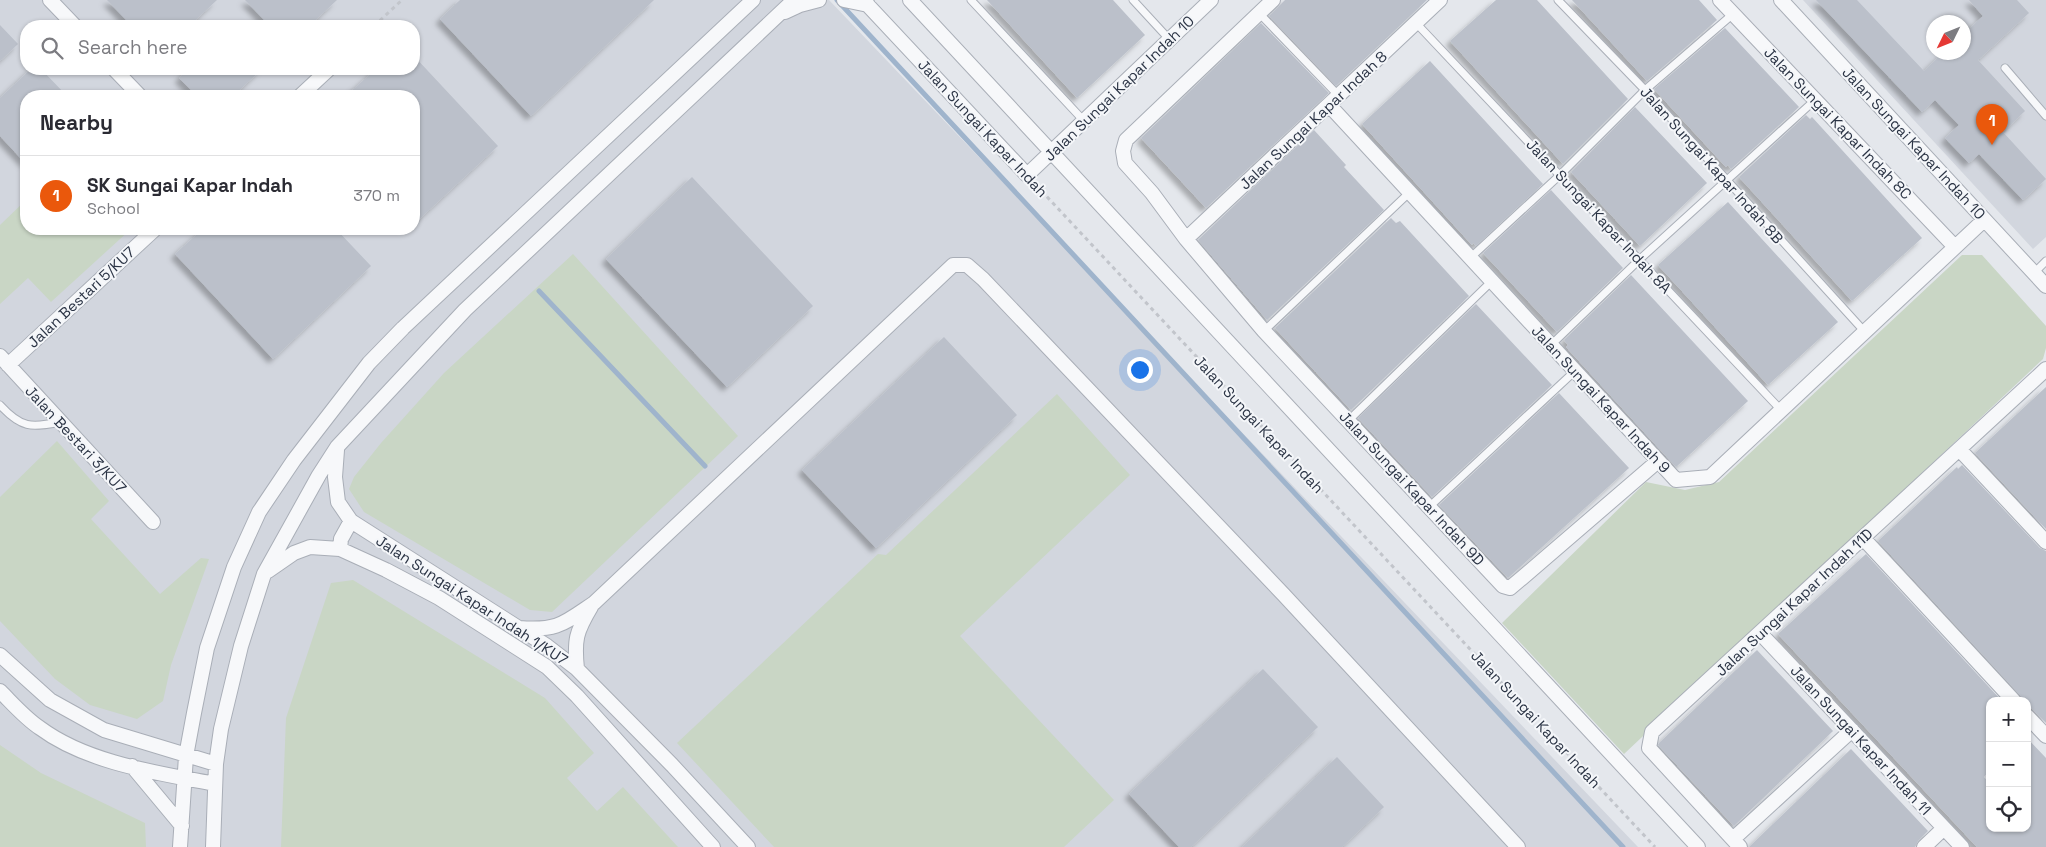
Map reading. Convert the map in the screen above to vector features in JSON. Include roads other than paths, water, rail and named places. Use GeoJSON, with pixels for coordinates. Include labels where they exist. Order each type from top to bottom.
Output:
{"type":"FeatureCollection","features":[{"type":"Feature","properties":{"kind":"street"},"geometry":{"type":"LineString","coordinates":[[50,0],[69,20]]}},
{"type":"Feature","properties":{"kind":"street"},"geometry":{"type":"LineString","coordinates":[[213,847],[216,764],[221,729],[241,646],[264,574],[319,475],[337,447],[465,310],[794,0]]}},
{"type":"Feature","properties":{"kind":"street"},"geometry":{"type":"LineString","coordinates":[[776,17],[800,5],[819,0]]}},
{"type":"Feature","properties":{"kind":"street"},"geometry":{"type":"LineString","coordinates":[[844,0],[866,3]]}},
{"type":"Feature","properties":{"kind":"street"},"geometry":{"type":"LineString","coordinates":[[910,0],[1698,847]]}},
{"type":"Feature","properties":{"kind":"street","name":"Jalan Sungai Kapar Indah 10"},"geometry":{"type":"LineString","coordinates":[[1027,175],[1211,0]]}},
{"type":"Feature","properties":{"kind":"street","name":"Jalan Sungai Kapar Indah 9D"},"geometry":{"type":"LineString","coordinates":[[1273,0],[1126,140],[1123,150],[1125,163],[1152,193],[1186,239],[1264,331],[1503,586],[1510,588],[1658,461]]}},
{"type":"Feature","properties":{"kind":"street","name":"Jalan Sungai Kapar Indah 8"},"geometry":{"type":"LineString","coordinates":[[1186,239],[1440,0]]}},
{"type":"Feature","properties":{"kind":"street","name":"Jalan Sungai Kapar Indah 8C"},"geometry":{"type":"LineString","coordinates":[[1720,0],[1955,247]]}},
{"type":"Feature","properties":{"kind":"street","name":"Jalan Sungai Kapar Indah 10"},"geometry":{"type":"LineString","coordinates":[[1781,0],[2046,286]]}},
{"type":"Feature","properties":{"kind":"street"},"geometry":{"type":"LineString","coordinates":[[180,847],[186,756],[207,648],[218,609],[234,567],[259,512],[294,460],[332,408],[369,363],[403,328],[750,1]]}},
{"type":"Feature","properties":{"kind":"street","name":"Jalan Sungai Kapar Indah"},"geometry":{"type":"LineString","coordinates":[[866,3],[1027,175]]}},
{"type":"Feature","properties":{"kind":"street"},"geometry":{"type":"LineString","coordinates":[[120,75],[134,90]]}},
{"type":"Feature","properties":{"kind":"street"},"geometry":{"type":"LineString","coordinates":[[306,90],[323,75]]}},
{"type":"Feature","properties":{"kind":"street","name":"Jalan Sungai Kapar Indah 9"},"geometry":{"type":"LineString","coordinates":[[1334,100],[1410,192],[1676,480],[1710,477],[1984,220]]}},
{"type":"Feature","properties":{"kind":"street","name":"Jalan Bestari 5/KU7"},"geometry":{"type":"LineString","coordinates":[[4,360],[148,235]]}},
{"type":"Feature","properties":{"kind":"street"},"geometry":{"type":"LineString","coordinates":[[519,628],[541,630],[556,627],[594,603],[953,265],[967,265],[983,279],[1277,587],[1518,847]]}},
{"type":"Feature","properties":{"kind":"street","name":"Jalan Bestari 3/KU7"},"geometry":{"type":"LineString","coordinates":[[4,360],[153,522]]}},
{"type":"Feature","properties":{"kind":"street","name":"Jalan Sungai Kapar Indah 11D"},"geometry":{"type":"LineString","coordinates":[[1736,843],[1649,748],[1652,732],[2046,369]]}},
{"type":"Feature","properties":{"kind":"street","name":"Jalan Sungai Kapar Indah 1/KU7"},"geometry":{"type":"LineString","coordinates":[[337,447],[335,477],[338,502],[352,521],[519,628],[577,669],[672,765],[748,847]]}},
{"type":"Feature","properties":{"kind":"street"},"geometry":{"type":"LineString","coordinates":[[1959,449],[2046,542]]}},
{"type":"Feature","properties":{"kind":"street"},"geometry":{"type":"LineString","coordinates":[[340,549],[341,539],[352,521]]}},
{"type":"Feature","properties":{"kind":"street"},"geometry":{"type":"LineString","coordinates":[[1863,538],[2010,697]]}},
{"type":"Feature","properties":{"kind":"street","name":"Jalan Sungai Kapar Indah 1/KU7"},"geometry":{"type":"LineString","coordinates":[[264,574],[294,553],[310,547],[340,549],[386,570],[439,598],[547,667],[577,696],[713,847]]}},
{"type":"Feature","properties":{"kind":"street"},"geometry":{"type":"LineString","coordinates":[[577,669],[575,652],[578,628],[594,603]]}},
{"type":"Feature","properties":{"kind":"street","name":"Jalan Sungai Kapar Indah 11"},"geometry":{"type":"LineString","coordinates":[[1760,633],[1962,847]]}},
{"type":"Feature","properties":{"kind":"street"},"geometry":{"type":"LineString","coordinates":[[0,655],[50,700],[75,716],[104,730],[216,764]]}},
{"type":"Feature","properties":{"kind":"street"},"geometry":{"type":"LineString","coordinates":[[0,692],[38,728],[65,744],[95,757],[215,784]]}},
{"type":"Feature","properties":{"kind":"street"},"geometry":{"type":"LineString","coordinates":[[2031,720],[2046,736]]}},
{"type":"Feature","properties":{"kind":"street"},"geometry":{"type":"LineString","coordinates":[[1736,843],[1852,730]]}},
{"type":"Feature","properties":{"kind":"street"},"geometry":{"type":"LineString","coordinates":[[132,766],[182,826]]}},
{"type":"Feature","properties":{"kind":"street"},"geometry":{"type":"LineString","coordinates":[[1924,847],[1944,828]]}},
{"type":"Feature","properties":{"kind":"lane"},"geometry":{"type":"LineString","coordinates":[[971,0],[1084,121]]}},
{"type":"Feature","properties":{"kind":"lane"},"geometry":{"type":"LineString","coordinates":[[1133,0],[1170,40]]}},
{"type":"Feature","properties":{"kind":"lane","name":"Jalan Sungai Kapar Indah 8B"},"geometry":{"type":"LineString","coordinates":[[1558,0],[1645,90],[1864,331]]}},
{"type":"Feature","properties":{"kind":"lane"},"geometry":{"type":"LineString","coordinates":[[1259,13],[1334,100]]}},
{"type":"Feature","properties":{"kind":"lane"},"geometry":{"type":"LineString","coordinates":[[1470,258],[1560,175],[1645,90],[1733,14]]}},
{"type":"Feature","properties":{"kind":"lane","name":"Jalan Sungai Kapar Indah 8A"},"geometry":{"type":"LineString","coordinates":[[1416,23],[1781,410]]}},
{"type":"Feature","properties":{"kind":"lane"},"geometry":{"type":"LineString","coordinates":[[2005,68],[2046,116]]}},
{"type":"Feature","properties":{"kind":"lane"},"geometry":{"type":"LineString","coordinates":[[1550,345],[1639,260],[1815,100]]}},
{"type":"Feature","properties":{"kind":"lane"},"geometry":{"type":"LineString","coordinates":[[1264,331],[1410,192]]}},
{"type":"Feature","properties":{"kind":"lane"},"geometry":{"type":"LineString","coordinates":[[2034,273],[2046,261]]}},
{"type":"Feature","properties":{"kind":"lane"},"geometry":{"type":"LineString","coordinates":[[1349,420],[1492,281]]}},
{"type":"Feature","properties":{"kind":"lane"},"geometry":{"type":"LineString","coordinates":[[1429,507],[1575,371]]}},
{"type":"Feature","properties":{"kind":"lane"},"geometry":{"type":"LineString","coordinates":[[0,405],[11,417],[24,425],[39,426],[61,422]]}},
{"type":"Feature","properties":{"kind":"waterway"},"geometry":{"type":"LineString","coordinates":[[837,0],[1623,847]]}},
{"type":"Feature","properties":{"kind":"waterway"},"geometry":{"type":"LineString","coordinates":[[539,291],[705,466]]}},
{"type":"Feature","properties":{"kind":"place","name":"SK Sungai Kapar Indah"},"geometry":{"type":"Point","coordinates":[1992,145]}}]}
